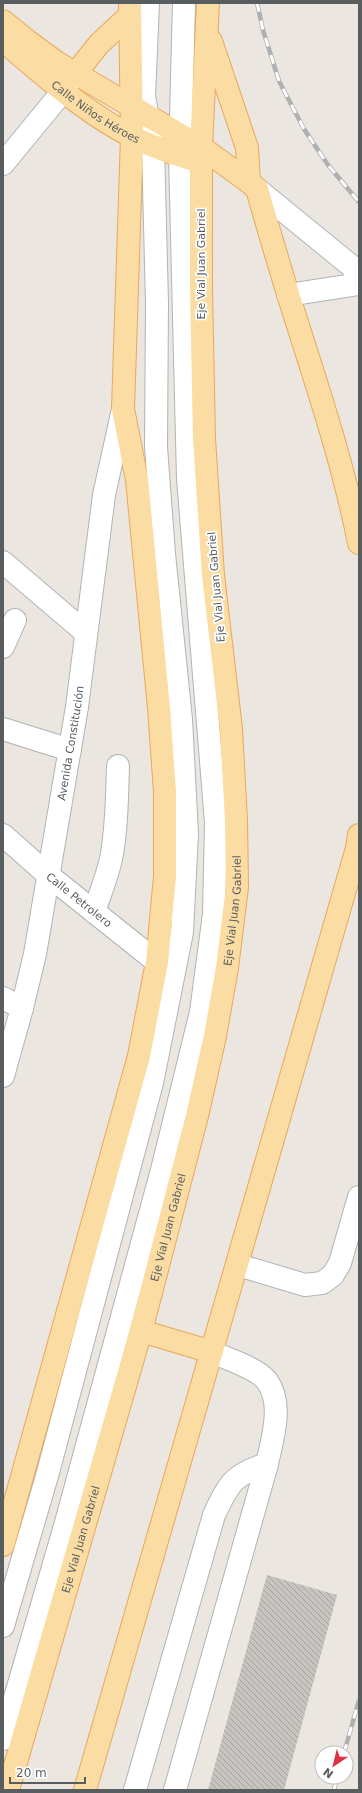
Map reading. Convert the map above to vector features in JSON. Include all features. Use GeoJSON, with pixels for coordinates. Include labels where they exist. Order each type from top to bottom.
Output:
{"type":"FeatureCollection","features":[{"type":"Feature","properties":{"kind":"main road","name":"Eje Vial Juan Gabriel"},"geometry":{"type":"LineString","coordinates":[[8,1790],[141,1331],[197,1116],[215,1036],[227,968],[237,887],[236,820],[231,729],[213,575],[204,439],[200,289],[201,154],[208,3]]}},
{"type":"Feature","properties":{"kind":"main road"},"geometry":{"type":"LineString","coordinates":[[3,1545],[139,1056],[157,962],[165,876],[165,792],[159,708],[137,480],[123,409],[132,137],[139,110],[129,10]]}},
{"type":"Feature","properties":{"kind":"main road"},"geometry":{"type":"LineString","coordinates":[[69,82],[99,44],[129,10]]}},
{"type":"Feature","properties":{"kind":"main road","name":"Calle Niños Héroes"},"geometry":{"type":"LineString","coordinates":[[3,21],[29,42],[69,82],[95,114],[132,137],[154,146],[181,146]]}},
{"type":"Feature","properties":{"kind":"main road"},"geometry":{"type":"LineString","coordinates":[[208,28],[247,148],[253,185],[334,440],[352,505],[359,543]]}},
{"type":"Feature","properties":{"kind":"main road","name":"Calle Niños Héroes"},"geometry":{"type":"LineString","coordinates":[[3,41],[69,82],[139,110],[181,146],[201,154],[253,185]]}},
{"type":"Feature","properties":{"kind":"main road"},"geometry":{"type":"LineString","coordinates":[[85,1790],[238,1265],[357,848],[359,835]]}},
{"type":"Feature","properties":{"kind":"main road"},"geometry":{"type":"LineString","coordinates":[[141,1331],[212,1352]]}},
{"type":"Feature","properties":{"kind":"street"},"geometry":{"type":"LineString","coordinates":[[3,1626],[47,1476],[152,1083],[182,932],[187,834],[181,719],[164,554],[156,447],[157,303],[154,146],[139,110],[144,96],[148,3]]}},
{"type":"Feature","properties":{"kind":"street"},"geometry":{"type":"LineString","coordinates":[[3,1739],[65,1526],[162,1170],[201,1012],[214,914],[216,822],[188,478],[181,146],[184,3]]}},
{"type":"Feature","properties":{"kind":"street"},"geometry":{"type":"LineString","coordinates":[[3,164],[69,82]]}},
{"type":"Feature","properties":{"kind":"street"},"geometry":{"type":"LineString","coordinates":[[253,185],[350,265],[359,275]]}},
{"type":"Feature","properties":{"kind":"street"},"geometry":{"type":"LineString","coordinates":[[288,295],[359,284]]}},
{"type":"Feature","properties":{"kind":"street","name":"Avenida Constitución"},"geometry":{"type":"LineString","coordinates":[[3,1076],[35,954],[77,707],[104,495],[123,409]]}},
{"type":"Feature","properties":{"kind":"street"},"geometry":{"type":"LineString","coordinates":[[3,562],[86,633]]}},
{"type":"Feature","properties":{"kind":"street"},"geometry":{"type":"LineString","coordinates":[[3,647],[15,620]]}},
{"type":"Feature","properties":{"kind":"street"},"geometry":{"type":"LineString","coordinates":[[3,729],[70,750]]}},
{"type":"Feature","properties":{"kind":"street"},"geometry":{"type":"LineString","coordinates":[[94,912],[106,879],[111,858],[118,766]]}},
{"type":"Feature","properties":{"kind":"street","name":"Calle Petrolero"},"geometry":{"type":"LineString","coordinates":[[3,835],[48,875],[157,962]]}},
{"type":"Feature","properties":{"kind":"street"},"geometry":{"type":"LineString","coordinates":[[3,998],[22,1008]]}},
{"type":"Feature","properties":{"kind":"street"},"geometry":{"type":"LineString","coordinates":[[238,1265],[305,1285],[322,1283],[333,1275],[340,1263],[359,1197]]}},
{"type":"Feature","properties":{"kind":"street"},"geometry":{"type":"LineString","coordinates":[[174,1790],[266,1464],[276,1419],[274,1398],[266,1381],[254,1371],[212,1352]]}},
{"type":"Feature","properties":{"kind":"street"},"geometry":{"type":"LineString","coordinates":[[135,1790],[214,1515],[224,1493],[240,1474],[266,1464]]}},
{"type":"Feature","properties":{"kind":"building"},"geometry":{"type":"Polygon","coordinates":[[[267,1575],[337,1595],[284,1790],[208,1790],[267,1575]]]}},
{"type":"Feature","properties":{"kind":"railway"},"geometry":{"type":"LineString","coordinates":[[257,3],[263,30],[279,81],[304,129],[328,165],[359,202]]}},
{"type":"Feature","properties":{"kind":"railway"},"geometry":{"type":"LineString","coordinates":[[346,1745],[359,1700]]}},
{"type":"Feature","properties":{"kind":"railway"},"geometry":{"type":"LineString","coordinates":[[334,1790],[335,1785]]}}]}
